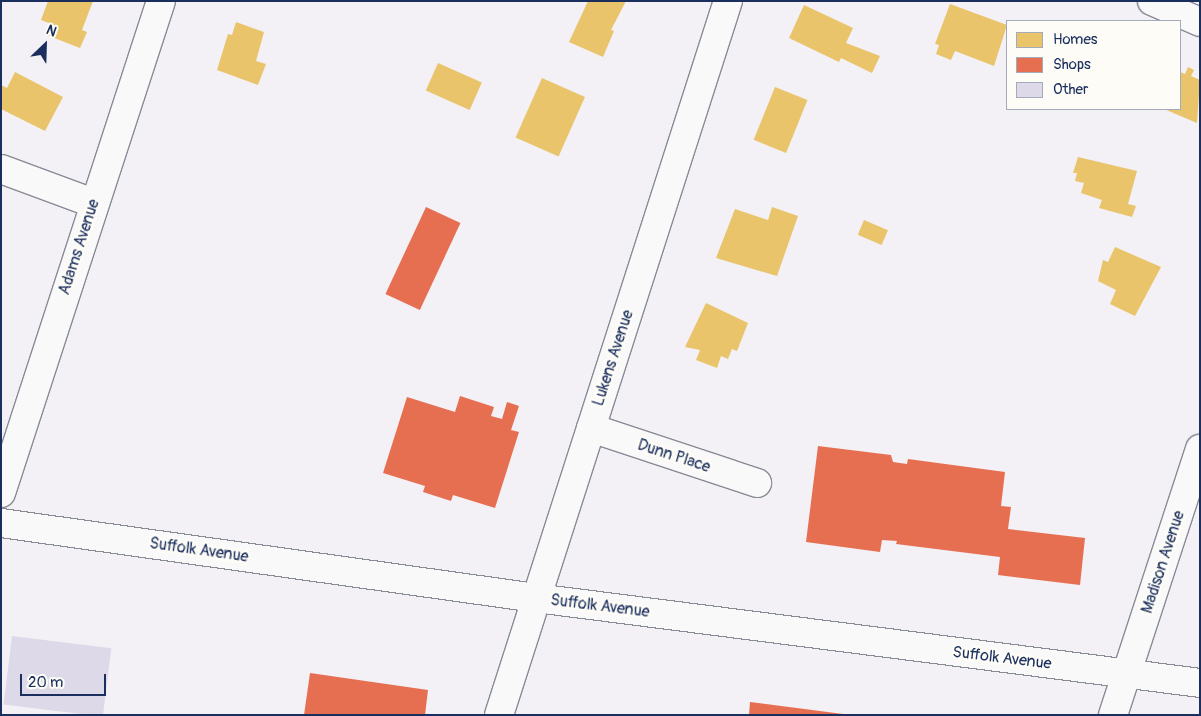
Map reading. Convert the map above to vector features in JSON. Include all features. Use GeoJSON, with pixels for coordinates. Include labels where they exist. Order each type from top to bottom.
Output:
{"type":"FeatureCollection","features":[{"type":"Feature","properties":{"kind":"street","name":"Adams Avenue"},"geometry":{"type":"LineString","coordinates":[[1,493],[93,203],[161,1]]}},
{"type":"Feature","properties":{"kind":"street","name":"Lukens Avenue"},"geometry":{"type":"LineString","coordinates":[[499,715],[728,1]]}},
{"type":"Feature","properties":{"kind":"street"},"geometry":{"type":"LineString","coordinates":[[1152,1],[1200,22]]}},
{"type":"Feature","properties":{"kind":"street"},"geometry":{"type":"LineString","coordinates":[[1,169],[93,203]]}},
{"type":"Feature","properties":{"kind":"street","name":"Dunn Place"},"geometry":{"type":"LineString","coordinates":[[591,428],[757,483]]}},
{"type":"Feature","properties":{"kind":"street","name":"Madison Avenue"},"geometry":{"type":"LineString","coordinates":[[1113,715],[1200,449]]}},
{"type":"Feature","properties":{"kind":"street","name":"Suffolk Avenue"},"geometry":{"type":"LineString","coordinates":[[1,523],[536,598],[1200,683]]}},
{"type":"Feature","properties":{"kind":"building: Homes"},"geometry":{"type":"Polygon","coordinates":[[[48,1],[93,1],[82,30],[87,32],[80,48],[44,34],[49,23],[41,20],[48,1]]]}},
{"type":"Feature","properties":{"kind":"building: Homes"},"geometry":{"type":"Polygon","coordinates":[[[588,1],[626,1],[611,30],[614,31],[603,57],[569,42],[588,1]]]}},
{"type":"Feature","properties":{"kind":"building: Homes"},"geometry":{"type":"Polygon","coordinates":[[[950,4],[1006,25],[994,66],[955,51],[951,60],[936,54],[939,45],[935,44],[950,4]]]}},
{"type":"Feature","properties":{"kind":"building: Homes"},"geometry":{"type":"Polygon","coordinates":[[[804,5],[853,28],[846,43],[880,56],[872,73],[841,58],[839,62],[789,38],[804,5]]]}},
{"type":"Feature","properties":{"kind":"building: Homes"},"geometry":{"type":"Polygon","coordinates":[[[236,22],[264,32],[256,61],[266,64],[258,85],[217,70],[228,34],[232,35],[236,22]]]}},
{"type":"Feature","properties":{"kind":"building: Homes"},"geometry":{"type":"Polygon","coordinates":[[[438,63],[482,83],[470,110],[426,90],[438,63]]]}},
{"type":"Feature","properties":{"kind":"building: Homes"},"geometry":{"type":"Polygon","coordinates":[[[1188,67],[1194,70],[1191,76],[1200,80],[1197,123],[1166,110],[1181,110],[1181,72],[1185,74],[1188,67]]]}},
{"type":"Feature","properties":{"kind":"building: Homes"},"geometry":{"type":"Polygon","coordinates":[[[15,72],[63,97],[45,131],[1,109],[1,85],[7,88],[15,72]]]}},
{"type":"Feature","properties":{"kind":"building: Homes"},"geometry":{"type":"Polygon","coordinates":[[[542,78],[585,97],[558,156],[516,137],[542,78]]]}},
{"type":"Feature","properties":{"kind":"building: Homes"},"geometry":{"type":"Polygon","coordinates":[[[775,87],[807,100],[786,153],[754,140],[775,87]]]}},
{"type":"Feature","properties":{"kind":"building: Homes"},"geometry":{"type":"Polygon","coordinates":[[[1078,157],[1137,171],[1128,204],[1136,206],[1132,217],[1099,208],[1102,200],[1081,193],[1084,183],[1075,181],[1077,173],[1073,173],[1078,157]]]}},
{"type":"Feature","properties":{"kind":"building: Homes"},"geometry":{"type":"Polygon","coordinates":[[[772,207],[798,216],[777,276],[716,258],[735,209],[768,220],[772,207]]]}},
{"type":"Feature","properties":{"kind":"building: Homes"},"geometry":{"type":"Polygon","coordinates":[[[864,220],[888,230],[882,245],[858,235],[864,220]]]}},
{"type":"Feature","properties":{"kind":"building: Homes"},"geometry":{"type":"Polygon","coordinates":[[[1115,247],[1161,267],[1135,316],[1110,304],[1116,290],[1098,281],[1103,260],[1108,262],[1115,247]]]}},
{"type":"Feature","properties":{"kind":"building: Homes"},"geometry":{"type":"Polygon","coordinates":[[[706,303],[748,323],[737,351],[732,349],[728,359],[721,356],[717,368],[696,360],[700,350],[685,347],[706,303]]]}},
{"type":"Feature","properties":{"kind":"building: Shops"},"geometry":{"type":"Polygon","coordinates":[[[426,207],[460,223],[420,310],[385,294],[426,207]]]}},
{"type":"Feature","properties":{"kind":"building: Shops"},"geometry":{"type":"Polygon","coordinates":[[[460,396],[494,407],[491,416],[502,419],[507,402],[519,406],[511,430],[519,432],[495,508],[453,495],[451,501],[423,492],[425,486],[383,473],[407,397],[455,412],[460,396]]]}},
{"type":"Feature","properties":{"kind":"building: Shops"},"geometry":{"type":"Polygon","coordinates":[[[818,446],[891,455],[893,462],[907,464],[908,459],[1005,472],[1001,506],[1011,507],[1008,529],[1085,538],[1080,585],[998,575],[1000,557],[896,544],[897,541],[882,540],[880,552],[806,542],[818,446]]]}},
{"type":"Feature","properties":{"kind":"building: Shops"},"geometry":{"type":"Polygon","coordinates":[[[310,673],[428,690],[425,715],[304,715],[310,673]]]}},
{"type":"Feature","properties":{"kind":"building: Shops"},"geometry":{"type":"Polygon","coordinates":[[[750,702],[843,714],[843,715],[749,715],[750,702]]]}},
{"type":"Feature","properties":{"kind":"building: Other"},"geometry":{"type":"Polygon","coordinates":[[[12,636],[111,648],[103,715],[4,704],[12,636]]]}}]}
